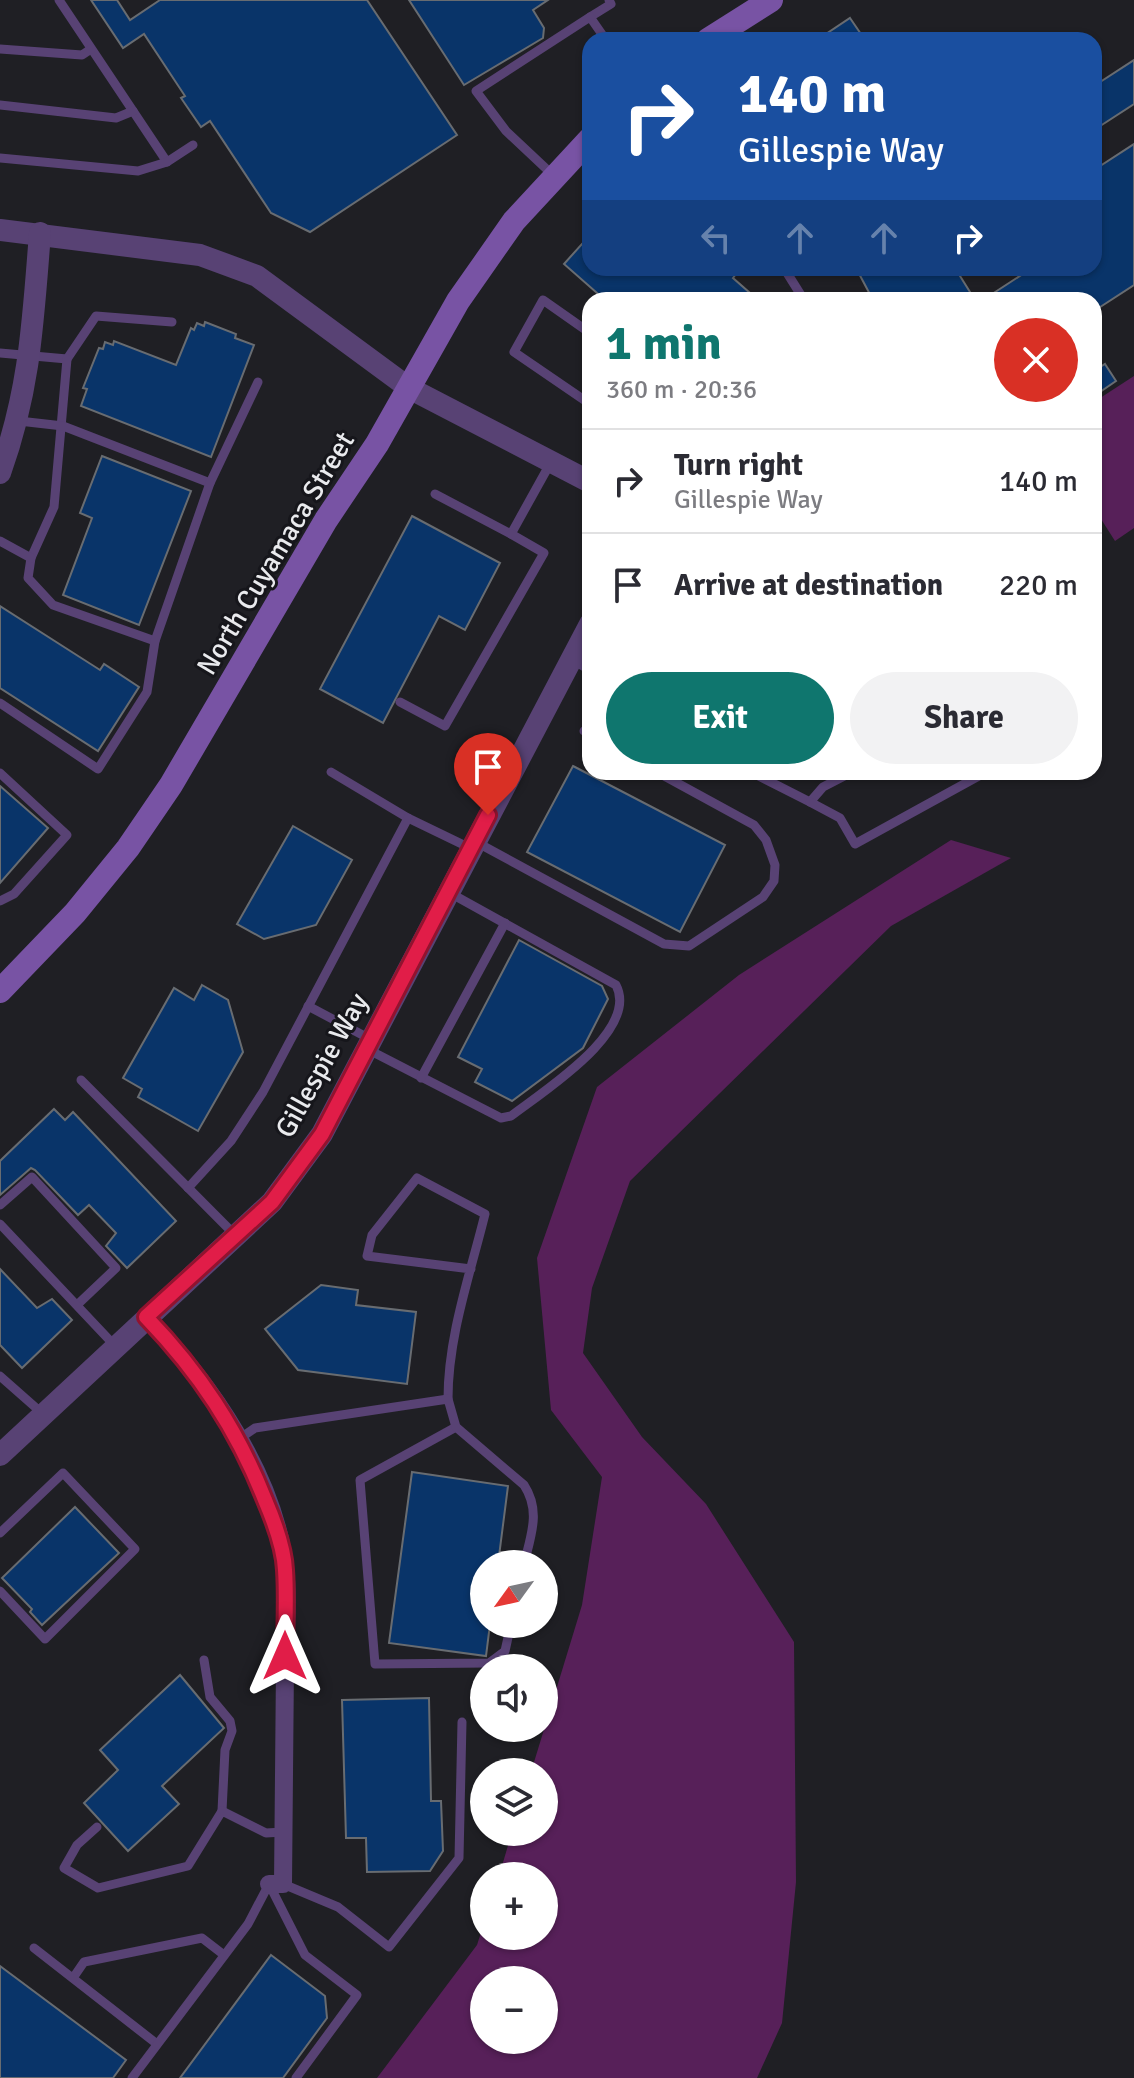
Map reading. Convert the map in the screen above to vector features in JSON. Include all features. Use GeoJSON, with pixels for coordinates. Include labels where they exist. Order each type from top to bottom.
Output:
{"type":"FeatureCollection","features":[{"type":"Feature","properties":{"kind":"main road"},"geometry":{"type":"LineString","coordinates":[[721,32],[771,0]]}},
{"type":"Feature","properties":{"kind":"main road","name":"North Cuyamaca Street"},"geometry":{"type":"LineString","coordinates":[[0,991],[75,913],[137,835],[409,388],[458,301],[514,221],[582,148]]}},
{"type":"Feature","properties":{"kind":"street"},"geometry":{"type":"LineString","coordinates":[[0,230],[200,255],[257,276],[409,388],[582,478]]}},
{"type":"Feature","properties":{"kind":"street"},"geometry":{"type":"LineString","coordinates":[[0,473],[19,421],[30,356],[40,233]]}},
{"type":"Feature","properties":{"kind":"street","name":"Gillespie Way"},"geometry":{"type":"LineString","coordinates":[[0,1455],[272,1202],[322,1134],[472,845],[581,664]]}},
{"type":"Feature","properties":{"kind":"street"},"geometry":{"type":"LineString","coordinates":[[146,1317],[177,1349],[217,1402],[239,1439],[272,1517],[285,1568],[283,1832],[276,1884]]}},
{"type":"Feature","properties":{"kind":"lane"},"geometry":{"type":"LineString","coordinates":[[59,0],[167,162]]}},
{"type":"Feature","properties":{"kind":"lane"},"geometry":{"type":"LineString","coordinates":[[555,177],[506,131],[476,91],[611,4],[609,0]]}},
{"type":"Feature","properties":{"kind":"lane"},"geometry":{"type":"LineString","coordinates":[[590,17],[600,32]]}},
{"type":"Feature","properties":{"kind":"lane"},"geometry":{"type":"LineString","coordinates":[[0,49],[82,55],[91,49]]}},
{"type":"Feature","properties":{"kind":"lane"},"geometry":{"type":"LineString","coordinates":[[0,105],[116,118],[133,111]]}},
{"type":"Feature","properties":{"kind":"lane"},"geometry":{"type":"LineString","coordinates":[[0,158],[138,171],[167,162],[193,145]]}},
{"type":"Feature","properties":{"kind":"lane"},"geometry":{"type":"LineString","coordinates":[[582,327],[543,300],[514,352],[582,399]]}},
{"type":"Feature","properties":{"kind":"lane"},"geometry":{"type":"LineString","coordinates":[[155,641],[53,605],[28,578],[31,558],[54,507],[67,359],[96,316],[172,322]]}},
{"type":"Feature","properties":{"kind":"lane"},"geometry":{"type":"LineString","coordinates":[[0,353],[67,359]]}},
{"type":"Feature","properties":{"kind":"lane"},"geometry":{"type":"LineString","coordinates":[[0,703],[98,769],[147,692],[155,641],[210,483],[258,382]]}},
{"type":"Feature","properties":{"kind":"lane"},"geometry":{"type":"LineString","coordinates":[[19,421],[63,426],[210,483]]}},
{"type":"Feature","properties":{"kind":"lane"},"geometry":{"type":"LineString","coordinates":[[511,534],[551,462]]}},
{"type":"Feature","properties":{"kind":"lane"},"geometry":{"type":"LineString","coordinates":[[400,702],[445,726],[544,553],[435,494]]}},
{"type":"Feature","properties":{"kind":"lane"},"geometry":{"type":"LineString","coordinates":[[0,541],[31,558]]}},
{"type":"Feature","properties":{"kind":"lane"},"geometry":{"type":"LineString","coordinates":[[331,772],[408,818],[472,845],[664,944],[689,946],[763,897],[774,881],[775,865],[766,840],[754,825],[672,780]]}},
{"type":"Feature","properties":{"kind":"lane"},"geometry":{"type":"LineString","coordinates":[[0,773],[67,835],[14,894],[0,901]]}},
{"type":"Feature","properties":{"kind":"lane"},"geometry":{"type":"LineString","coordinates":[[767,780],[840,818],[855,844],[971,780]]}},
{"type":"Feature","properties":{"kind":"lane"},"geometry":{"type":"LineString","coordinates":[[810,802],[823,787],[837,780]]}},
{"type":"Feature","properties":{"kind":"lane"},"geometry":{"type":"LineString","coordinates":[[188,1188],[245,1120],[408,818]]}},
{"type":"Feature","properties":{"kind":"lane"},"geometry":{"type":"LineString","coordinates":[[308,1006],[421,1078],[493,1116],[511,1116],[579,1063],[619,1014],[622,999],[616,985],[447,891]]}},
{"type":"Feature","properties":{"kind":"lane"},"geometry":{"type":"LineString","coordinates":[[421,1078],[505,923]]}},
{"type":"Feature","properties":{"kind":"lane"},"geometry":{"type":"LineString","coordinates":[[81,1080],[236,1236]]}},
{"type":"Feature","properties":{"kind":"lane"},"geometry":{"type":"LineString","coordinates":[[0,1205],[32,1177],[116,1268],[77,1305]]}},
{"type":"Feature","properties":{"kind":"lane"},"geometry":{"type":"LineString","coordinates":[[471,1269],[367,1256],[372,1235],[417,1178],[485,1214],[448,1360],[448,1399],[456,1427],[524,1485],[531,1496],[534,1520],[527,1550]]}},
{"type":"Feature","properties":{"kind":"lane"},"geometry":{"type":"LineString","coordinates":[[0,1224],[116,1347]]}},
{"type":"Feature","properties":{"kind":"lane"},"geometry":{"type":"LineString","coordinates":[[0,1376],[43,1414]]}},
{"type":"Feature","properties":{"kind":"lane"},"geometry":{"type":"LineString","coordinates":[[239,1439],[255,1428],[448,1399]]}},
{"type":"Feature","properties":{"kind":"lane"},"geometry":{"type":"LineString","coordinates":[[456,1427],[360,1480],[375,1664],[489,1663],[505,1651],[508,1638]]}},
{"type":"Feature","properties":{"kind":"lane"},"geometry":{"type":"LineString","coordinates":[[0,1533],[63,1473],[135,1549],[45,1639],[0,1591]]}},
{"type":"Feature","properties":{"kind":"lane"},"geometry":{"type":"LineString","coordinates":[[97,1827],[77,1845],[64,1868],[98,1888],[188,1866],[222,1811],[225,1750],[232,1731],[230,1721],[210,1697],[204,1660]]}},
{"type":"Feature","properties":{"kind":"lane"},"geometry":{"type":"LineString","coordinates":[[276,1884],[338,1907],[389,1947],[459,1858],[462,1722]]}},
{"type":"Feature","properties":{"kind":"lane"},"geometry":{"type":"LineString","coordinates":[[222,1811],[266,1833],[283,1832]]}},
{"type":"Feature","properties":{"kind":"lane"},"geometry":{"type":"LineString","coordinates":[[132,2078],[276,1884]]}},
{"type":"Feature","properties":{"kind":"lane"},"geometry":{"type":"LineString","coordinates":[[276,1884],[305,1955],[357,1995],[296,2078]]}},
{"type":"Feature","properties":{"kind":"lane"},"geometry":{"type":"LineString","coordinates":[[73,1978],[84,1962],[202,1938],[224,1955]]}},
{"type":"Feature","properties":{"kind":"lane"},"geometry":{"type":"LineString","coordinates":[[34,1948],[157,2044]]}},
{"type":"Feature","properties":{"kind":"shaded area"},"geometry":{"type":"Polygon","coordinates":[[[1134,376],[1134,528],[1115,541],[1102,521],[1102,397],[1134,376]]]}},
{"type":"Feature","properties":{"kind":"shaded area"},"geometry":{"type":"Polygon","coordinates":[[[951,840],[1011,858],[891,926],[630,1181],[592,1288],[583,1353],[642,1437],[706,1504],[794,1642],[796,1882],[782,2023],[757,2078],[377,2078],[473,1950],[558,1950],[558,1862],[503,1862],[508,1846],[558,1846],[558,1758],[535,1758],[540,1742],[558,1742],[558,1684],[582,1605],[602,1477],[551,1410],[537,1258],[597,1087],[739,975],[951,840]]]}},
{"type":"Feature","properties":{"kind":"building"},"geometry":{"type":"Polygon","coordinates":[[[91,0],[117,0],[130,20],[160,0],[367,0],[457,135],[310,232],[271,213],[210,121],[201,127],[181,98],[185,96],[144,34],[123,48],[91,0]]]}},
{"type":"Feature","properties":{"kind":"building"},"geometry":{"type":"Polygon","coordinates":[[[409,0],[548,0],[533,10],[544,28],[543,38],[464,85],[409,0]]]}},
{"type":"Feature","properties":{"kind":"building"},"geometry":{"type":"Polygon","coordinates":[[[850,18],[860,32],[829,32],[850,18]]]}},
{"type":"Feature","properties":{"kind":"building"},"geometry":{"type":"Polygon","coordinates":[[[1134,60],[1134,104],[1102,125],[1102,81],[1134,60]]]}},
{"type":"Feature","properties":{"kind":"building"},"geometry":{"type":"Polygon","coordinates":[[[1134,144],[1134,285],[1102,306],[1102,292],[995,292],[1020,276],[1102,276],[1102,165],[1134,144]]]}},
{"type":"Feature","properties":{"kind":"building"},"geometry":{"type":"Polygon","coordinates":[[[582,244],[582,276],[734,276],[733,278],[749,292],[596,292],[564,264],[582,244]]]}},
{"type":"Feature","properties":{"kind":"building"},"geometry":{"type":"Polygon","coordinates":[[[860,276],[960,276],[970,292],[869,292],[860,276]]]}},
{"type":"Feature","properties":{"kind":"building"},"geometry":{"type":"Polygon","coordinates":[[[205,322],[254,345],[211,457],[81,406],[87,389],[83,388],[99,348],[103,349],[105,342],[113,345],[114,341],[176,365],[191,328],[194,330],[197,323],[204,326],[205,322]]]}},
{"type":"Feature","properties":{"kind":"building"},"geometry":{"type":"Polygon","coordinates":[[[1105,364],[1116,381],[1102,391],[1102,366],[1105,364]]]}},
{"type":"Feature","properties":{"kind":"building"},"geometry":{"type":"Polygon","coordinates":[[[102,456],[191,491],[139,625],[63,595],[92,518],[80,513],[102,456]]]}},
{"type":"Feature","properties":{"kind":"building"},"geometry":{"type":"Polygon","coordinates":[[[412,516],[500,563],[465,630],[439,616],[383,723],[320,689],[412,516]]]}},
{"type":"Feature","properties":{"kind":"building"},"geometry":{"type":"Polygon","coordinates":[[[0,606],[100,670],[104,664],[139,687],[98,751],[0,688],[0,606]]]}},
{"type":"Feature","properties":{"kind":"building"},"geometry":{"type":"Polygon","coordinates":[[[573,766],[582,771],[582,780],[600,780],[725,845],[680,932],[527,852],[573,766]]]}},
{"type":"Feature","properties":{"kind":"building"},"geometry":{"type":"Polygon","coordinates":[[[0,786],[48,828],[0,883],[0,786]]]}},
{"type":"Feature","properties":{"kind":"building"},"geometry":{"type":"Polygon","coordinates":[[[293,826],[352,860],[316,925],[264,939],[237,924],[293,826]]]}},
{"type":"Feature","properties":{"kind":"building"},"geometry":{"type":"Polygon","coordinates":[[[519,940],[602,986],[608,999],[583,1048],[512,1101],[475,1082],[482,1069],[458,1057],[519,940]]]}},
{"type":"Feature","properties":{"kind":"building"},"geometry":{"type":"Polygon","coordinates":[[[202,985],[228,1000],[243,1052],[198,1131],[138,1097],[142,1089],[123,1078],[174,988],[194,1000],[202,985]]]}},
{"type":"Feature","properties":{"kind":"building"},"geometry":{"type":"Polygon","coordinates":[[[54,1109],[65,1120],[73,1112],[176,1221],[127,1268],[106,1246],[116,1233],[89,1205],[78,1215],[35,1170],[31,1168],[0,1195],[0,1161],[54,1109]]]}},
{"type":"Feature","properties":{"kind":"building"},"geometry":{"type":"Polygon","coordinates":[[[0,1269],[37,1308],[52,1299],[72,1320],[22,1368],[0,1345],[0,1269]]]}},
{"type":"Feature","properties":{"kind":"building"},"geometry":{"type":"Polygon","coordinates":[[[321,1285],[358,1290],[356,1305],[416,1312],[407,1384],[298,1370],[265,1329],[321,1285]]]}},
{"type":"Feature","properties":{"kind":"building"},"geometry":{"type":"Polygon","coordinates":[[[412,1472],[508,1486],[500,1550],[470,1550],[470,1638],[488,1638],[486,1654],[389,1643],[412,1472]]]}},
{"type":"Feature","properties":{"kind":"building"},"geometry":{"type":"Polygon","coordinates":[[[75,1507],[119,1553],[42,1625],[30,1612],[32,1609],[2,1578],[75,1507]]]}},
{"type":"Feature","properties":{"kind":"building"},"geometry":{"type":"Polygon","coordinates":[[[180,1675],[224,1728],[162,1786],[179,1804],[128,1851],[84,1803],[118,1770],[100,1750],[180,1675]]]}},
{"type":"Feature","properties":{"kind":"building"},"geometry":{"type":"Polygon","coordinates":[[[429,1698],[431,1801],[441,1801],[443,1851],[430,1871],[367,1872],[366,1838],[346,1838],[342,1700],[429,1698]]]}},
{"type":"Feature","properties":{"kind":"building"},"geometry":{"type":"Polygon","coordinates":[[[271,1955],[325,1996],[327,2018],[283,2078],[180,2078],[271,1955]]]}},
{"type":"Feature","properties":{"kind":"building"},"geometry":{"type":"Polygon","coordinates":[[[0,1966],[126,2060],[113,2078],[0,2078],[0,1966]]]}},
{"type":"Feature","properties":{"kind":"route"},"geometry":{"type":"LineString","coordinates":[[285,1656],[285,1568],[272,1517],[246,1450],[217,1402],[177,1349],[146,1317],[272,1202],[322,1134],[488,815]]}}]}
